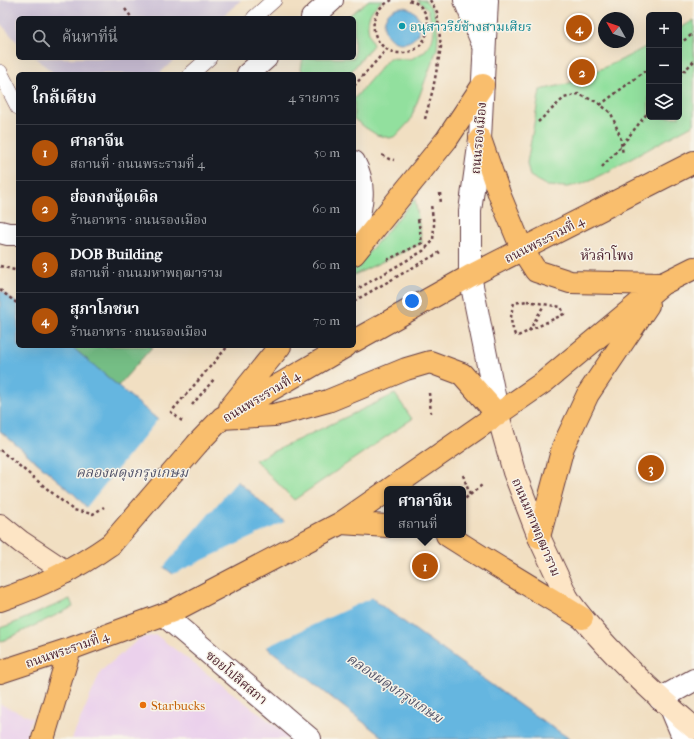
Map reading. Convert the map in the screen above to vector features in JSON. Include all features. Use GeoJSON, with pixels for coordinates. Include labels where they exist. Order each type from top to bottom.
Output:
{"type":"FeatureCollection","features":[{"type":"Feature","properties":{"kind":"main road"},"geometry":{"type":"LineString","coordinates":[[356,252],[447,139],[483,85]]}},
{"type":"Feature","properties":{"kind":"main road"},"geometry":{"type":"LineString","coordinates":[[480,139],[500,196],[522,250],[536,271],[570,282],[662,284]]}},
{"type":"Feature","properties":{"kind":"main road","name":"ถนนพระรามที่ 4"},"geometry":{"type":"LineString","coordinates":[[356,340],[470,276],[694,162]]}},
{"type":"Feature","properties":{"kind":"main road"},"geometry":{"type":"LineString","coordinates":[[394,486],[544,382],[662,284],[694,268]]}},
{"type":"Feature","properties":{"kind":"main road"},"geometry":{"type":"LineString","coordinates":[[539,537],[564,447],[588,394],[662,284]]}},
{"type":"Feature","properties":{"kind":"main road"},"geometry":{"type":"LineString","coordinates":[[222,418],[278,348]]}},
{"type":"Feature","properties":{"kind":"main road","name":"ถนนพระรามที่ 4"},"geometry":{"type":"LineString","coordinates":[[0,600],[39,586],[87,561],[111,544],[198,443],[222,418],[343,348]]}},
{"type":"Feature","properties":{"kind":"main road"},"geometry":{"type":"LineString","coordinates":[[222,418],[274,415],[300,409],[328,401],[406,369],[430,362],[462,374],[498,415]]}},
{"type":"Feature","properties":{"kind":"main road","name":"ถนนมหาพฤฒาราม"},"geometry":{"type":"LineString","coordinates":[[498,415],[514,472],[539,537],[567,597],[582,618],[612,651],[665,704],[694,728]]}},
{"type":"Feature","properties":{"kind":"main road","name":"ถนนพระรามที่ 4"},"geometry":{"type":"LineString","coordinates":[[0,672],[70,649],[168,613],[341,523],[384,493]]}},
{"type":"Feature","properties":{"kind":"main road"},"geometry":{"type":"LineString","coordinates":[[341,523],[384,526]]}},
{"type":"Feature","properties":{"kind":"main road"},"geometry":{"type":"LineString","coordinates":[[0,525],[20,542],[66,572]]}},
{"type":"Feature","properties":{"kind":"main road"},"geometry":{"type":"LineString","coordinates":[[452,538],[498,568],[582,618]]}},
{"type":"Feature","properties":{"kind":"main road"},"geometry":{"type":"LineString","coordinates":[[43,739],[70,649]]}},
{"type":"Feature","properties":{"kind":"street"},"geometry":{"type":"LineString","coordinates":[[314,16],[332,0]]}},
{"type":"Feature","properties":{"kind":"street"},"geometry":{"type":"LineString","coordinates":[[465,0],[484,47]]}},
{"type":"Feature","properties":{"kind":"street","name":"ถนนรองเมือง"},"geometry":{"type":"LineString","coordinates":[[470,276],[470,211],[480,139],[487,0]]}},
{"type":"Feature","properties":{"kind":"street"},"geometry":{"type":"LineString","coordinates":[[250,72],[264,60]]}},
{"type":"Feature","properties":{"kind":"street"},"geometry":{"type":"LineString","coordinates":[[356,167],[363,186],[356,229]]}},
{"type":"Feature","properties":{"kind":"street","name":"ถนนมหาพฤฒาราม"},"geometry":{"type":"LineString","coordinates":[[470,276],[498,415]]}},
{"type":"Feature","properties":{"kind":"street","name":"ซอยโปลิศสภา"},"geometry":{"type":"LineString","coordinates":[[168,613],[310,739]]}},
{"type":"Feature","properties":{"kind":"street"},"geometry":{"type":"LineString","coordinates":[[684,739],[665,704],[694,680]]}},
{"type":"Feature","properties":{"kind":"lane"},"geometry":{"type":"LineString","coordinates":[[256,16],[274,0]]}},
{"type":"Feature","properties":{"kind":"lane"},"geometry":{"type":"LineString","coordinates":[[192,72],[206,60]]}},
{"type":"Feature","properties":{"kind":"lane"},"geometry":{"type":"LineString","coordinates":[[0,72],[16,83]]}},
{"type":"Feature","properties":{"kind":"lane"},"geometry":{"type":"LineString","coordinates":[[0,72],[16,103]]}},
{"type":"Feature","properties":{"kind":"path"},"geometry":{"type":"LineString","coordinates":[[392,0],[378,10],[374,18],[373,27],[375,36],[379,43],[386,50],[394,53],[412,51],[420,46],[425,39],[428,26],[425,13],[419,6],[408,0]]}},
{"type":"Feature","properties":{"kind":"path"},"geometry":{"type":"LineString","coordinates":[[424,122],[433,90],[441,47],[437,12],[430,0]]}},
{"type":"Feature","properties":{"kind":"path"},"geometry":{"type":"LineString","coordinates":[[125,9],[130,16]]}},
{"type":"Feature","properties":{"kind":"path"},"geometry":{"type":"LineString","coordinates":[[682,42],[694,33]]}},
{"type":"Feature","properties":{"kind":"path"},"geometry":{"type":"LineString","coordinates":[[356,84],[386,50]]}},
{"type":"Feature","properties":{"kind":"path"},"geometry":{"type":"LineString","coordinates":[[682,73],[694,61]]}},
{"type":"Feature","properties":{"kind":"path"},"geometry":{"type":"LineString","coordinates":[[600,105],[646,70]]}},
{"type":"Feature","properties":{"kind":"path"},"geometry":{"type":"LineString","coordinates":[[538,122],[564,98],[578,94],[597,102],[612,113],[618,128],[623,154]]}},
{"type":"Feature","properties":{"kind":"path"},"geometry":{"type":"LineString","coordinates":[[602,167],[646,115]]}},
{"type":"Feature","properties":{"kind":"path"},"geometry":{"type":"LineString","coordinates":[[380,154],[389,159],[397,160]]}},
{"type":"Feature","properties":{"kind":"path"},"geometry":{"type":"LineString","coordinates":[[440,191],[441,206]]}},
{"type":"Feature","properties":{"kind":"path"},"geometry":{"type":"LineString","coordinates":[[356,290],[423,251],[433,241],[434,225],[431,204]]}},
{"type":"Feature","properties":{"kind":"path"},"geometry":{"type":"LineString","coordinates":[[381,262],[422,244],[417,214]]}},
{"type":"Feature","properties":{"kind":"path"},"geometry":{"type":"LineString","coordinates":[[356,300],[442,251]]}},
{"type":"Feature","properties":{"kind":"path"},"geometry":{"type":"LineString","coordinates":[[0,266],[16,271]]}},
{"type":"Feature","properties":{"kind":"path"},"geometry":{"type":"LineString","coordinates":[[0,290],[16,302]]}},
{"type":"Feature","properties":{"kind":"path"},"geometry":{"type":"LineString","coordinates":[[528,301],[544,304],[561,307],[564,314],[529,332],[518,336],[515,335],[510,323],[514,303],[528,301]]}},
{"type":"Feature","properties":{"kind":"path"},"geometry":{"type":"LineString","coordinates":[[529,332],[544,304]]}},
{"type":"Feature","properties":{"kind":"path"},"geometry":{"type":"LineString","coordinates":[[191,407],[216,377]]}},
{"type":"Feature","properties":{"kind":"path"},"geometry":{"type":"LineString","coordinates":[[428,391],[431,413]]}},
{"type":"Feature","properties":{"kind":"path"},"geometry":{"type":"LineString","coordinates":[[0,450],[73,510],[83,512]]}},
{"type":"Feature","properties":{"kind":"path"},"geometry":{"type":"LineString","coordinates":[[463,475],[470,495]]}},
{"type":"Feature","properties":{"kind":"path"},"geometry":{"type":"LineString","coordinates":[[466,498],[482,485]]}},
{"type":"Feature","properties":{"kind":"shaded area"},"geometry":{"type":"Polygon","coordinates":[[[0,0],[241,0],[223,16],[16,16],[16,41],[0,23],[0,0]]]}},
{"type":"Feature","properties":{"kind":"shaded area"},"geometry":{"type":"Polygon","coordinates":[[[38,60],[174,60],[161,72],[52,72],[38,60]]]}},
{"type":"Feature","properties":{"kind":"shaded area"},"geometry":{"type":"Polygon","coordinates":[[[156,635],[293,739],[72,739],[101,671],[140,638],[156,635]]]}},
{"type":"Feature","properties":{"kind":"shaded area"},"geometry":{"type":"Polygon","coordinates":[[[0,704],[32,718],[25,739],[0,739],[0,704]]]}},
{"type":"Feature","properties":{"kind":"green space"},"geometry":{"type":"Polygon","coordinates":[[[369,0],[383,0],[373,10],[368,20],[370,38],[373,45],[351,72],[303,72],[301,69],[303,60],[356,60],[356,16],[349,16],[369,0]]]}},
{"type":"Feature","properties":{"kind":"green space"},"geometry":{"type":"Polygon","coordinates":[[[417,0],[425,0],[433,10],[438,36],[437,49],[410,121],[396,136],[390,138],[377,135],[356,120],[356,97],[389,58],[411,59],[424,52],[432,41],[434,32],[428,9],[417,0]]]}},
{"type":"Feature","properties":{"kind":"green space"},"geometry":{"type":"Polygon","coordinates":[[[694,20],[694,124],[609,171],[582,184],[567,187],[547,186],[530,176],[527,163],[540,90],[567,84],[621,60],[646,47],[646,120],[682,120],[682,27],[694,20]]]}},
{"type":"Feature","properties":{"kind":"green space"},"geometry":{"type":"Polygon","coordinates":[[[415,199],[422,243],[356,274],[356,267],[415,199]]]}},
{"type":"Feature","properties":{"kind":"green space"},"geometry":{"type":"Polygon","coordinates":[[[73,348],[151,348],[118,386],[73,348]]]}},
{"type":"Feature","properties":{"kind":"green space"},"geometry":{"type":"Polygon","coordinates":[[[395,394],[412,419],[294,500],[255,460],[395,394]]]}},
{"type":"Feature","properties":{"kind":"green space"},"geometry":{"type":"Polygon","coordinates":[[[70,599],[73,607],[0,642],[0,628],[70,599]]]}},
{"type":"Feature","properties":{"kind":"water"},"geometry":{"type":"Polygon","coordinates":[[[402,7],[412,10],[417,15],[420,25],[417,35],[412,40],[402,43],[392,40],[387,35],[384,25],[387,15],[392,10],[402,7]]]}},
{"type":"Feature","properties":{"kind":"water","name":"คลองผดุงกรุงเกษม"},"geometry":{"type":"Polygon","coordinates":[[[0,290],[16,302],[16,348],[73,348],[157,419],[243,486],[379,604],[525,709],[570,739],[385,739],[147,554],[93,514],[74,494],[0,431],[0,290]]]}},
{"type":"Feature","properties":{"kind":"pier"},"geometry":{"type":"Polygon","coordinates":[[[159,418],[238,480],[162,569],[85,509],[159,418]]]}},
{"type":"Feature","properties":{"kind":"pier"},"geometry":{"type":"Polygon","coordinates":[[[286,521],[373,597],[264,648],[171,575],[286,521]]]}},
{"type":"Feature","properties":{"kind":"place","name":"อนุสาวรีย์ช้างสามเศียร"},"geometry":{"type":"Point","coordinates":[402,26]}},
{"type":"Feature","properties":{"kind":"place","name":"สุภาโภชนา"},"geometry":{"type":"Point","coordinates":[579,28]}},
{"type":"Feature","properties":{"kind":"place","name":"ฮ่องกงนู้ดเดิล"},"geometry":{"type":"Point","coordinates":[582,72]}},
{"type":"Feature","properties":{"kind":"place","name":"DOB Building"},"geometry":{"type":"Point","coordinates":[651,468]}},
{"type":"Feature","properties":{"kind":"place","name":"ศาลาจีน"},"geometry":{"type":"Point","coordinates":[425,566]}},
{"type":"Feature","properties":{"kind":"place","name":"Starbucks"},"geometry":{"type":"Point","coordinates":[143,705]}},
{"type":"Feature","properties":{"kind":"district","name":"หัวลำโพง"},"geometry":{"type":"Point","coordinates":[607,255]}}]}
